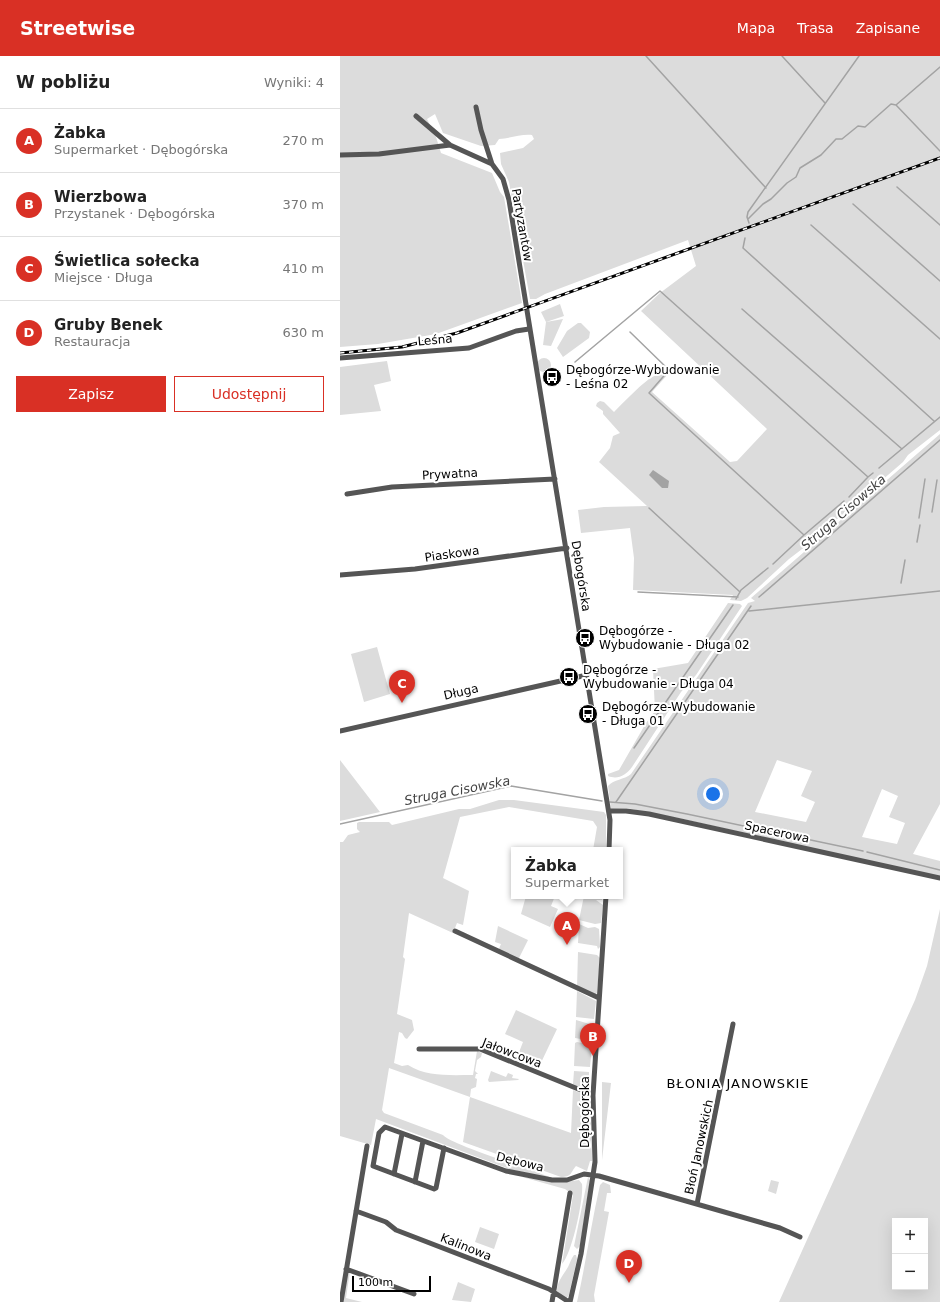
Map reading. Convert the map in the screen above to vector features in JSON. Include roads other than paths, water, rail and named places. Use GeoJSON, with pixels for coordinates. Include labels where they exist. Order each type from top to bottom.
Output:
{"type":"FeatureCollection","features":[{"type":"Feature","properties":{"kind":"street","name":"Partyzantów"},"geometry":{"type":"LineString","coordinates":[[476,106],[481,130],[492,164],[500,174],[507,192],[529,329]]}},
{"type":"Feature","properties":{"kind":"street"},"geometry":{"type":"LineString","coordinates":[[416,116],[450,145],[492,164]]}},
{"type":"Feature","properties":{"kind":"street"},"geometry":{"type":"LineString","coordinates":[[340,155],[380,154],[450,145]]}},
{"type":"Feature","properties":{"kind":"street","name":"Leśna"},"geometry":{"type":"LineString","coordinates":[[340,358],[469,348],[516,331],[529,329]]}},
{"type":"Feature","properties":{"kind":"street","name":"Dębogórska"},"geometry":{"type":"LineString","coordinates":[[529,329],[567,548],[587,675],[608,811],[610,832],[609,847]]}},
{"type":"Feature","properties":{"kind":"street","name":"Prywatna"},"geometry":{"type":"LineString","coordinates":[[347,494],[392,487],[555,479]]}},
{"type":"Feature","properties":{"kind":"street","name":"Piaskowa"},"geometry":{"type":"LineString","coordinates":[[340,575],[415,569],[567,548]]}},
{"type":"Feature","properties":{"kind":"street","name":"Długa"},"geometry":{"type":"LineString","coordinates":[[340,731],[587,675]]}},
{"type":"Feature","properties":{"kind":"street","name":"Spacerowa"},"geometry":{"type":"LineString","coordinates":[[608,811],[626,810],[650,814],[940,878]]}},
{"type":"Feature","properties":{"kind":"street","name":"Dębogórska"},"geometry":{"type":"LineString","coordinates":[[570,1302],[581,1254],[593,1175],[595,1152],[593,1095],[606,899]]}},
{"type":"Feature","properties":{"kind":"street"},"geometry":{"type":"LineString","coordinates":[[455,931],[599,998]]}},
{"type":"Feature","properties":{"kind":"street","name":"Błoń Janowskich"},"geometry":{"type":"LineString","coordinates":[[697,1204],[733,1024]]}},
{"type":"Feature","properties":{"kind":"street","name":"Jałowcowa"},"geometry":{"type":"LineString","coordinates":[[419,1049],[480,1049],[593,1095]]}},
{"type":"Feature","properties":{"kind":"street","name":"Dębowa"},"geometry":{"type":"LineString","coordinates":[[444,1148],[436,1188],[434,1190],[373,1166],[379,1133],[384,1127],[444,1148],[506,1171],[552,1180],[567,1180],[584,1174],[593,1175]]}},
{"type":"Feature","properties":{"kind":"street"},"geometry":{"type":"LineString","coordinates":[[394,1174],[402,1134]]}},
{"type":"Feature","properties":{"kind":"street"},"geometry":{"type":"LineString","coordinates":[[415,1182],[423,1141]]}},
{"type":"Feature","properties":{"kind":"street"},"geometry":{"type":"LineString","coordinates":[[341,1302],[367,1146]]}},
{"type":"Feature","properties":{"kind":"street","name":"Błoń Janowskich"},"geometry":{"type":"LineString","coordinates":[[593,1175],[791,1231],[800,1237]]}},
{"type":"Feature","properties":{"kind":"street"},"geometry":{"type":"LineString","coordinates":[[552,1302],[570,1193]]}},
{"type":"Feature","properties":{"kind":"street","name":"Kalinowa"},"geometry":{"type":"LineString","coordinates":[[356,1211],[386,1222],[396,1230],[554,1293],[570,1302]]}},
{"type":"Feature","properties":{"kind":"street"},"geometry":{"type":"LineString","coordinates":[[346,1269],[414,1294]]}},
{"type":"Feature","properties":{"kind":"waterway"},"geometry":{"type":"LineString","coordinates":[[646,56],[766,188]]}},
{"type":"Feature","properties":{"kind":"waterway"},"geometry":{"type":"LineString","coordinates":[[782,56],[825,103]]}},
{"type":"Feature","properties":{"kind":"waterway"},"geometry":{"type":"LineString","coordinates":[[749,223],[747,217],[748,212],[859,56]]}},
{"type":"Feature","properties":{"kind":"waterway"},"geometry":{"type":"LineString","coordinates":[[748,219],[763,204],[796,177],[800,168],[821,155],[836,139],[842,139],[858,126],[865,127],[891,104],[896,105],[940,67]]}},
{"type":"Feature","properties":{"kind":"waterway"},"geometry":{"type":"LineString","coordinates":[[896,105],[940,151]]}},
{"type":"Feature","properties":{"kind":"waterway"},"geometry":{"type":"LineString","coordinates":[[897,187],[940,225]]}},
{"type":"Feature","properties":{"kind":"waterway"},"geometry":{"type":"LineString","coordinates":[[853,204],[940,281]]}},
{"type":"Feature","properties":{"kind":"waterway"},"geometry":{"type":"LineString","coordinates":[[811,225],[940,339]]}},
{"type":"Feature","properties":{"kind":"waterway"},"geometry":{"type":"LineString","coordinates":[[745,238],[743,248],[934,421]]}},
{"type":"Feature","properties":{"kind":"waterway"},"geometry":{"type":"LineString","coordinates":[[575,362],[660,291],[868,477],[873,473]]}},
{"type":"Feature","properties":{"kind":"waterway"},"geometry":{"type":"LineString","coordinates":[[742,309],[902,449]]}},
{"type":"Feature","properties":{"kind":"waterway"},"geometry":{"type":"LineString","coordinates":[[630,332],[669,370],[649,393],[804,535],[773,564]]}},
{"type":"Feature","properties":{"kind":"waterway"},"geometry":{"type":"LineString","coordinates":[[879,468],[940,417]]}},
{"type":"Feature","properties":{"kind":"waterway","name":"Struga Cisowska"},"geometry":{"type":"LineString","coordinates":[[759,597],[940,440]]}},
{"type":"Feature","properties":{"kind":"waterway"},"geometry":{"type":"LineString","coordinates":[[849,497],[868,477]]}},
{"type":"Feature","properties":{"kind":"waterway"},"geometry":{"type":"LineString","coordinates":[[919,518],[925,479]]}},
{"type":"Feature","properties":{"kind":"waterway"},"geometry":{"type":"LineString","coordinates":[[932,512],[937,480]]}},
{"type":"Feature","properties":{"kind":"waterway"},"geometry":{"type":"LineString","coordinates":[[804,535],[844,501]]}},
{"type":"Feature","properties":{"kind":"waterway"},"geometry":{"type":"LineString","coordinates":[[649,508],[740,592]]}},
{"type":"Feature","properties":{"kind":"waterway"},"geometry":{"type":"LineString","coordinates":[[917,542],[920,525]]}},
{"type":"Feature","properties":{"kind":"waterway"},"geometry":{"type":"LineString","coordinates":[[901,583],[905,560]]}},
{"type":"Feature","properties":{"kind":"waterway"},"geometry":{"type":"LineString","coordinates":[[736,599],[741,590],[768,568]]}},
{"type":"Feature","properties":{"kind":"waterway"},"geometry":{"type":"LineString","coordinates":[[749,611],[940,591]]}},
{"type":"Feature","properties":{"kind":"waterway"},"geometry":{"type":"LineString","coordinates":[[638,592],[738,597]]}},
{"type":"Feature","properties":{"kind":"waterway"},"geometry":{"type":"LineString","coordinates":[[634,748],[733,605]]}},
{"type":"Feature","properties":{"kind":"waterway","name":"Struga Cisowska"},"geometry":{"type":"LineString","coordinates":[[616,802],[751,606]]}},
{"type":"Feature","properties":{"kind":"waterway","name":"Struga Cisowska"},"geometry":{"type":"LineString","coordinates":[[340,824],[511,786],[602,801]]}},
{"type":"Feature","properties":{"kind":"waterway"},"geometry":{"type":"LineString","coordinates":[[610,802],[635,804],[687,814],[863,851]]}},
{"type":"Feature","properties":{"kind":"waterway"},"geometry":{"type":"LineString","coordinates":[[867,852],[940,870]]}},
{"type":"Feature","properties":{"kind":"railway"},"geometry":{"type":"LineString","coordinates":[[340,353],[402,347],[457,333],[940,158]]}},
{"type":"Feature","properties":{"kind":"place","name":"Dębogórze-Wybudowanie - Leśna 02"},"geometry":{"type":"Point","coordinates":[552,377]}},
{"type":"Feature","properties":{"kind":"place","name":"Dębogórze - Wybudowanie - Długa 02"},"geometry":{"type":"Point","coordinates":[585,638]}},
{"type":"Feature","properties":{"kind":"place","name":"Dębogórze - Wybudowanie - Długa 04"},"geometry":{"type":"Point","coordinates":[569,677]}},
{"type":"Feature","properties":{"kind":"place","name":"Świetlica sołecka"},"geometry":{"type":"Point","coordinates":[402,703]}},
{"type":"Feature","properties":{"kind":"place","name":"Dębogórze-Wybudowanie - Długa 01"},"geometry":{"type":"Point","coordinates":[588,714]}},
{"type":"Feature","properties":{"kind":"place","name":"Żabka"},"geometry":{"type":"Point","coordinates":[567,945]}},
{"type":"Feature","properties":{"kind":"place","name":"Wierzbowa"},"geometry":{"type":"Point","coordinates":[593,1056]}},
{"type":"Feature","properties":{"kind":"place","name":"Gruby Benek"},"geometry":{"type":"Point","coordinates":[629,1283]}},
{"type":"Feature","properties":{"kind":"district","name":"BŁONIA JANOWSKIE"},"geometry":{"type":"Point","coordinates":[738,1083]}}]}
